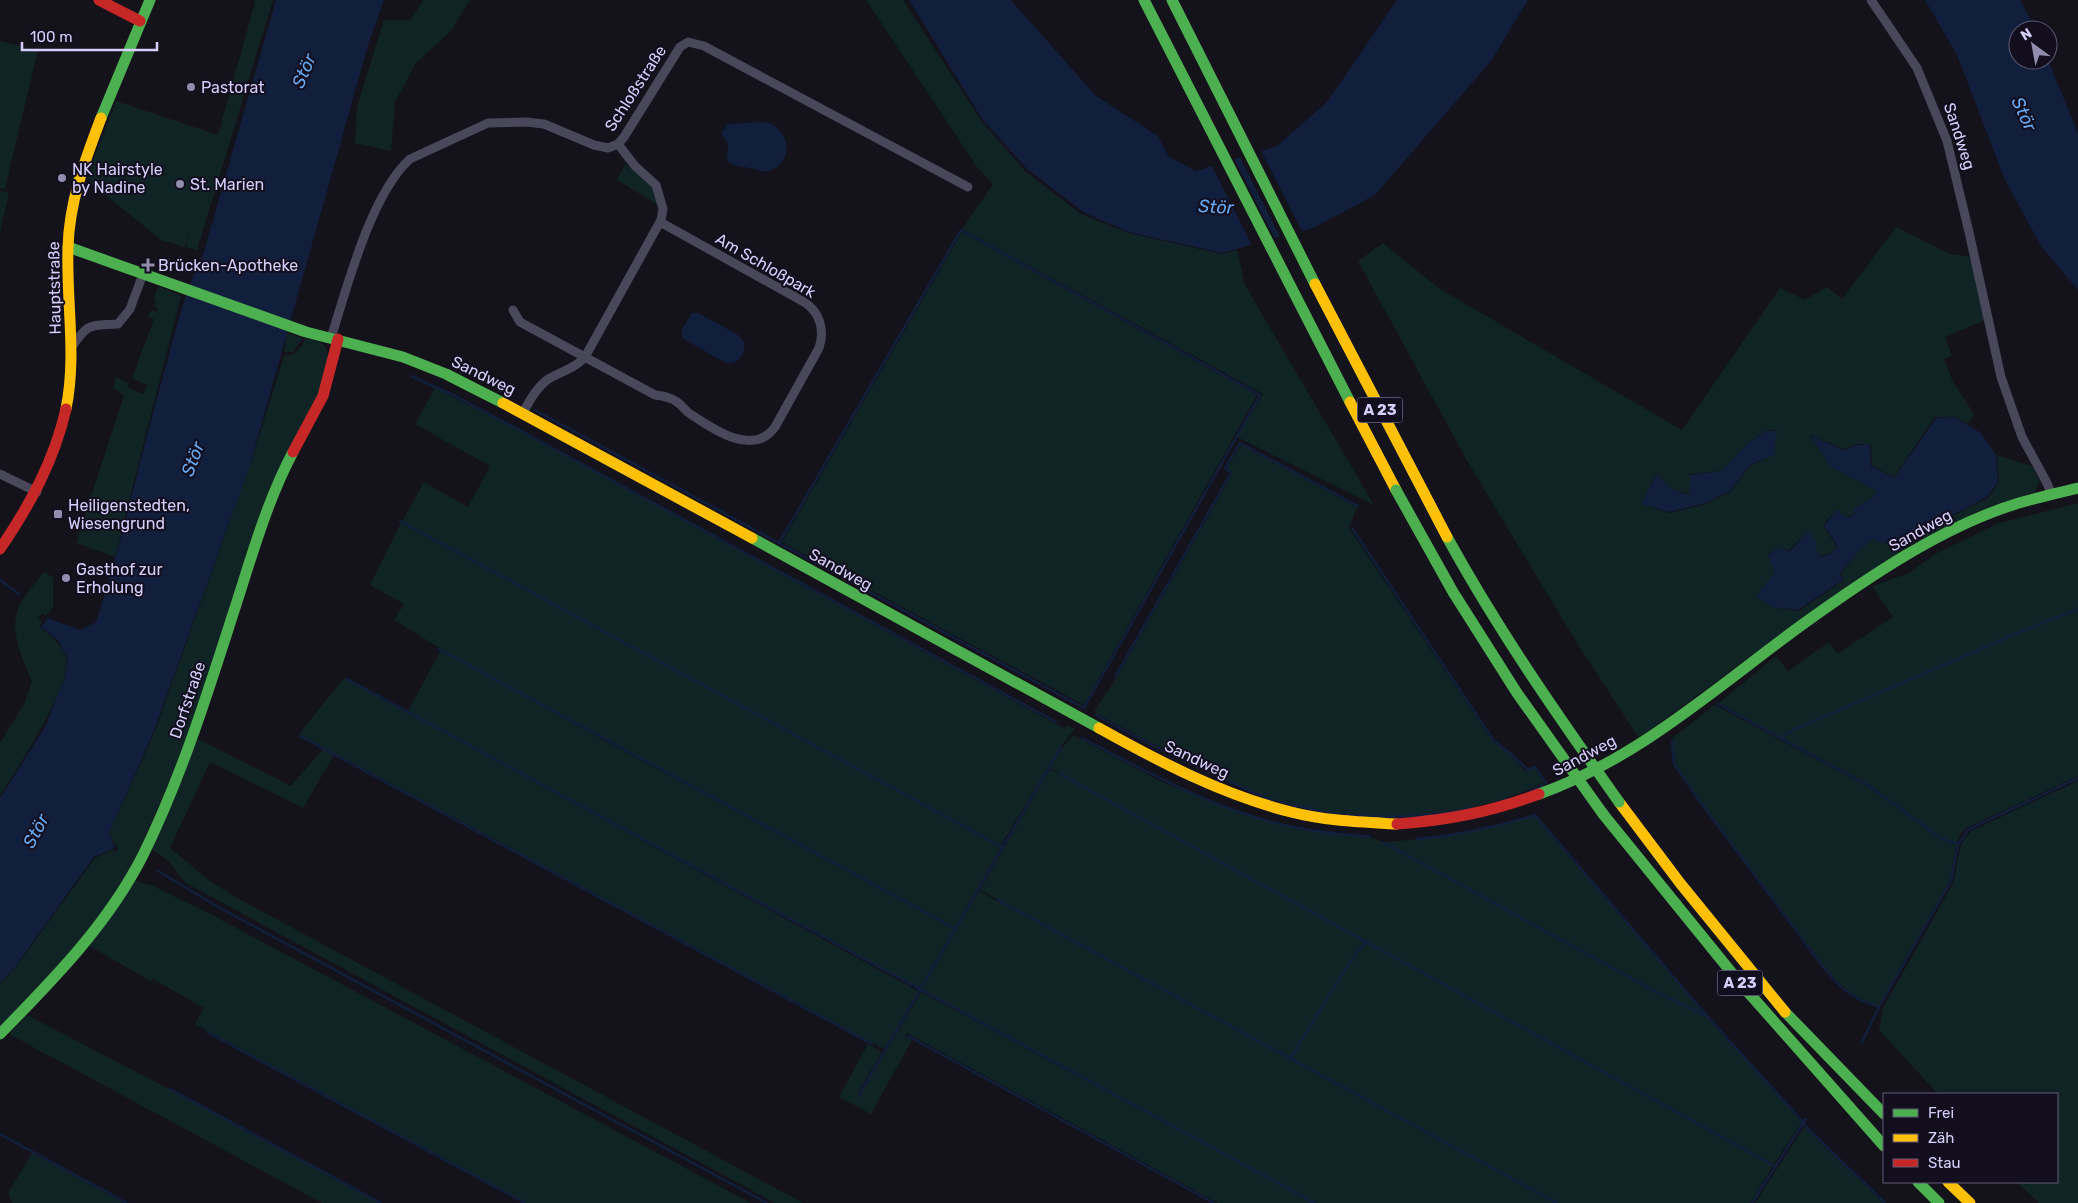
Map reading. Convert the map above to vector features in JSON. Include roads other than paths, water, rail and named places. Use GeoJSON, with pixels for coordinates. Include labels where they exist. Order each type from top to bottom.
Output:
{"type":"FeatureCollection","features":[{"type":"Feature","properties":{"kind":"main road"},"geometry":{"type":"LineString","coordinates":[[99,0],[140,22]]}},
{"type":"Feature","properties":{"kind":"main road","name":"Hauptstraße"},"geometry":{"type":"LineString","coordinates":[[0,549],[38,492],[63,428],[69,394],[71,348],[68,247],[70,217],[77,180],[121,65],[150,0]]}},
{"type":"Feature","properties":{"kind":"main road","name":"A 23"},"geometry":{"type":"LineString","coordinates":[[1144,0],[1289,286],[1396,490],[1453,592],[1517,693],[1603,814],[1665,893],[1737,979],[1883,1145]]}},
{"type":"Feature","properties":{"kind":"main road","name":"A 23"},"geometry":{"type":"LineString","coordinates":[[1172,0],[1416,480],[1468,574],[1534,681],[1619,802],[1680,883],[1780,1006],[1883,1113]]}},
{"type":"Feature","properties":{"kind":"main road","name":"Sandweg"},"geometry":{"type":"LineString","coordinates":[[68,247],[301,330],[403,357],[446,374],[523,413],[1150,756],[1237,795],[1306,815],[1356,824],[1412,823],[1477,815],[1507,807],[1561,786],[1622,755],[1654,734],[1856,587],[1913,551],[1966,524],[2002,509],[2050,493],[2078,488]]}},
{"type":"Feature","properties":{"kind":"main road","name":"Dorfstraße"},"geometry":{"type":"LineString","coordinates":[[0,1034],[38,995],[90,934],[120,894],[143,855],[186,754],[268,504],[282,473],[323,396],[334,338]]}},
{"type":"Feature","properties":{"kind":"main road"},"geometry":{"type":"LineString","coordinates":[[1919,1183],[1938,1203]]}},
{"type":"Feature","properties":{"kind":"main road"},"geometry":{"type":"LineString","coordinates":[[1949,1183],[1970,1203]]}},
{"type":"Feature","properties":{"kind":"street","name":"Sandweg"},"geometry":{"type":"LineString","coordinates":[[1871,0],[1917,68],[1947,141],[2001,377],[2022,437],[2050,493]]}},
{"type":"Feature","properties":{"kind":"street","name":"Schloßstraße"},"geometry":{"type":"LineString","coordinates":[[334,338],[371,222],[388,184],[399,168],[410,159],[488,123],[538,123],[601,147],[608,148],[618,144],[684,43],[693,42],[704,46],[968,187]]}},
{"type":"Feature","properties":{"kind":"street"},"geometry":{"type":"LineString","coordinates":[[523,413],[549,378],[575,365],[585,357],[660,222],[663,209],[656,185],[635,166],[618,144]]}},
{"type":"Feature","properties":{"kind":"street","name":"Am Schloßpark"},"geometry":{"type":"LineString","coordinates":[[513,310],[520,322],[655,395],[665,396],[676,401],[691,414],[734,439],[743,441],[755,440],[767,435],[775,427],[819,348],[822,335],[815,312],[804,302],[660,222]]}},
{"type":"Feature","properties":{"kind":"street"},"geometry":{"type":"LineString","coordinates":[[71,348],[85,328],[94,325],[118,324],[130,309],[143,274]]}},
{"type":"Feature","properties":{"kind":"street"},"geometry":{"type":"LineString","coordinates":[[0,474],[38,492]]}},
{"type":"Feature","properties":{"kind":"water","name":"Stör"},"geometry":{"type":"Polygon","coordinates":[[[276,0],[384,0],[368,45],[250,465],[152,736],[109,833],[115,848],[94,857],[15,967],[0,983],[0,798],[45,727],[64,680],[68,660],[58,640],[41,627],[48,618],[80,630],[96,622],[115,559],[181,311],[203,255],[276,0]]]}},
{"type":"Feature","properties":{"kind":"water","name":"Stör"},"geometry":{"type":"Polygon","coordinates":[[[909,0],[1011,0],[1096,96],[1158,136],[1169,157],[1196,171],[1277,146],[1327,102],[1397,0],[1528,0],[1491,61],[1375,195],[1313,228],[1222,253],[1128,232],[1083,212],[1027,169],[982,119],[909,0]]]}},
{"type":"Feature","properties":{"kind":"water","name":"Stör"},"geometry":{"type":"Polygon","coordinates":[[[1925,0],[2020,0],[2031,20],[2008,20],[2008,70],[2052,70],[2078,133],[2078,290],[2041,246],[2005,180],[1957,55],[1925,0]]]}},
{"type":"Feature","properties":{"kind":"water"},"geometry":{"type":"Polygon","coordinates":[[[765,122],[773,125],[784,138],[786,153],[783,161],[777,167],[764,172],[735,165],[727,161],[728,144],[721,133],[728,124],[765,122]]]}},
{"type":"Feature","properties":{"kind":"water"},"geometry":{"type":"Polygon","coordinates":[[[692,313],[698,313],[738,335],[745,343],[742,356],[733,363],[724,362],[682,338],[682,329],[692,313]]]}},
{"type":"Feature","properties":{"kind":"water"},"geometry":{"type":"Polygon","coordinates":[[[1954,417],[1981,433],[1996,455],[1998,482],[1987,497],[1894,546],[1872,539],[1857,553],[1840,574],[1843,580],[1798,610],[1772,607],[1756,597],[1775,572],[1768,555],[1777,548],[1790,551],[1808,531],[1816,541],[1816,551],[1821,557],[1831,554],[1837,548],[1835,541],[1824,526],[1837,509],[1844,517],[1850,517],[1855,514],[1854,507],[1868,501],[1877,491],[1830,466],[1811,436],[1844,450],[1857,445],[1870,444],[1871,466],[1894,478],[1936,418],[1954,417]]]}},
{"type":"Feature","properties":{"kind":"water"},"geometry":{"type":"Polygon","coordinates":[[[1765,431],[1777,431],[1774,455],[1750,465],[1730,491],[1706,503],[1670,512],[1641,504],[1657,474],[1671,489],[1690,495],[1690,475],[1722,471],[1748,443],[1765,431]]]}},
{"type":"Feature","properties":{"kind":"waterway"},"geometry":{"type":"LineString","coordinates":[[961,230],[1260,395],[1084,708],[779,543],[961,230]]}},
{"type":"Feature","properties":{"kind":"waterway"},"geometry":{"type":"LineString","coordinates":[[411,376],[455,396],[525,433],[1056,722]]}},
{"type":"Feature","properties":{"kind":"waterway"},"geometry":{"type":"LineString","coordinates":[[535,410],[779,543]]}},
{"type":"Feature","properties":{"kind":"waterway"},"geometry":{"type":"LineString","coordinates":[[1115,677],[1231,473],[1225,468],[1240,443],[1358,506]]}},
{"type":"Feature","properties":{"kind":"waterway"},"geometry":{"type":"LineString","coordinates":[[400,521],[1002,847]]}},
{"type":"Feature","properties":{"kind":"waterway"},"geometry":{"type":"LineString","coordinates":[[1352,528],[1494,741],[1528,770],[1535,767],[1546,783],[1528,792]]}},
{"type":"Feature","properties":{"kind":"waterway"},"geometry":{"type":"LineString","coordinates":[[0,580],[19,594]]}},
{"type":"Feature","properties":{"kind":"waterway"},"geometry":{"type":"LineString","coordinates":[[1781,738],[1793,730],[2078,609]]}},
{"type":"Feature","properties":{"kind":"waterway"},"geometry":{"type":"LineString","coordinates":[[439,649],[956,929]]}},
{"type":"Feature","properties":{"kind":"waterway"},"geometry":{"type":"LineString","coordinates":[[347,679],[1315,1203]]}},
{"type":"Feature","properties":{"kind":"waterway"},"geometry":{"type":"LineString","coordinates":[[1718,704],[1869,786],[1942,839],[1958,844]]}},
{"type":"Feature","properties":{"kind":"waterway"},"geometry":{"type":"LineString","coordinates":[[1096,715],[1182,760],[1272,800]]}},
{"type":"Feature","properties":{"kind":"waterway"},"geometry":{"type":"LineString","coordinates":[[300,736],[872,1044]]}},
{"type":"Feature","properties":{"kind":"waterway"},"geometry":{"type":"LineString","coordinates":[[1082,738],[1187,791],[1241,813],[1298,828],[1370,837]]}},
{"type":"Feature","properties":{"kind":"waterway"},"geometry":{"type":"LineString","coordinates":[[1672,742],[1674,764],[1823,967],[1847,992],[1879,1007]]}},
{"type":"Feature","properties":{"kind":"waterway"},"geometry":{"type":"LineString","coordinates":[[859,1095],[1061,747]]}},
{"type":"Feature","properties":{"kind":"waterway"},"geometry":{"type":"LineString","coordinates":[[1060,774],[1775,1166]]}},
{"type":"Feature","properties":{"kind":"waterway"},"geometry":{"type":"LineString","coordinates":[[1862,1042],[1879,1007],[1951,881],[1958,844],[1969,829],[2078,778]]}},
{"type":"Feature","properties":{"kind":"waterway"},"geometry":{"type":"LineString","coordinates":[[1493,804],[1507,799]]}},
{"type":"Feature","properties":{"kind":"waterway"},"geometry":{"type":"LineString","coordinates":[[1280,802],[1333,813],[1386,817],[1438,814],[1473,808]]}},
{"type":"Feature","properties":{"kind":"waterway"},"geometry":{"type":"LineString","coordinates":[[1417,839],[1477,830],[1535,815],[1707,1016],[1804,1123]]}},
{"type":"Feature","properties":{"kind":"waterway"},"geometry":{"type":"LineString","coordinates":[[1383,842],[1660,994],[1705,1015]]}},
{"type":"Feature","properties":{"kind":"waterway"},"geometry":{"type":"LineString","coordinates":[[158,871],[220,908],[767,1203]]}},
{"type":"Feature","properties":{"kind":"waterway"},"geometry":{"type":"LineString","coordinates":[[998,900],[1557,1203]]}},
{"type":"Feature","properties":{"kind":"waterway"},"geometry":{"type":"LineString","coordinates":[[1290,1059],[1346,968],[1366,941]]}},
{"type":"Feature","properties":{"kind":"waterway"},"geometry":{"type":"LineString","coordinates":[[207,1032],[525,1203]]}},
{"type":"Feature","properties":{"kind":"waterway"},"geometry":{"type":"LineString","coordinates":[[908,1036],[1214,1203]]}},
{"type":"Feature","properties":{"kind":"waterway"},"geometry":{"type":"LineString","coordinates":[[170,1089],[381,1203]]}},
{"type":"Feature","properties":{"kind":"waterway"},"geometry":{"type":"LineString","coordinates":[[1752,1203],[1806,1119]]}},
{"type":"Feature","properties":{"kind":"waterway"},"geometry":{"type":"LineString","coordinates":[[1803,1124],[1885,1203]]}},
{"type":"Feature","properties":{"kind":"waterway"},"geometry":{"type":"LineString","coordinates":[[0,1134],[127,1203]]}},
{"type":"Feature","properties":{"kind":"place","name":"Pastorat"},"geometry":{"type":"Point","coordinates":[191,87]}},
{"type":"Feature","properties":{"kind":"place","name":"NK Hairstyle by Nadine"},"geometry":{"type":"Point","coordinates":[62,178]}},
{"type":"Feature","properties":{"kind":"place","name":"St. Marien"},"geometry":{"type":"Point","coordinates":[180,184]}},
{"type":"Feature","properties":{"kind":"place","name":"Brücken-Apotheke"},"geometry":{"type":"Point","coordinates":[148,265]}},
{"type":"Feature","properties":{"kind":"place","name":"Heiligenstedten, Wiesengrund"},"geometry":{"type":"Point","coordinates":[58,514]}},
{"type":"Feature","properties":{"kind":"place","name":"Gasthof zur Erholung"},"geometry":{"type":"Point","coordinates":[66,578]}}]}
